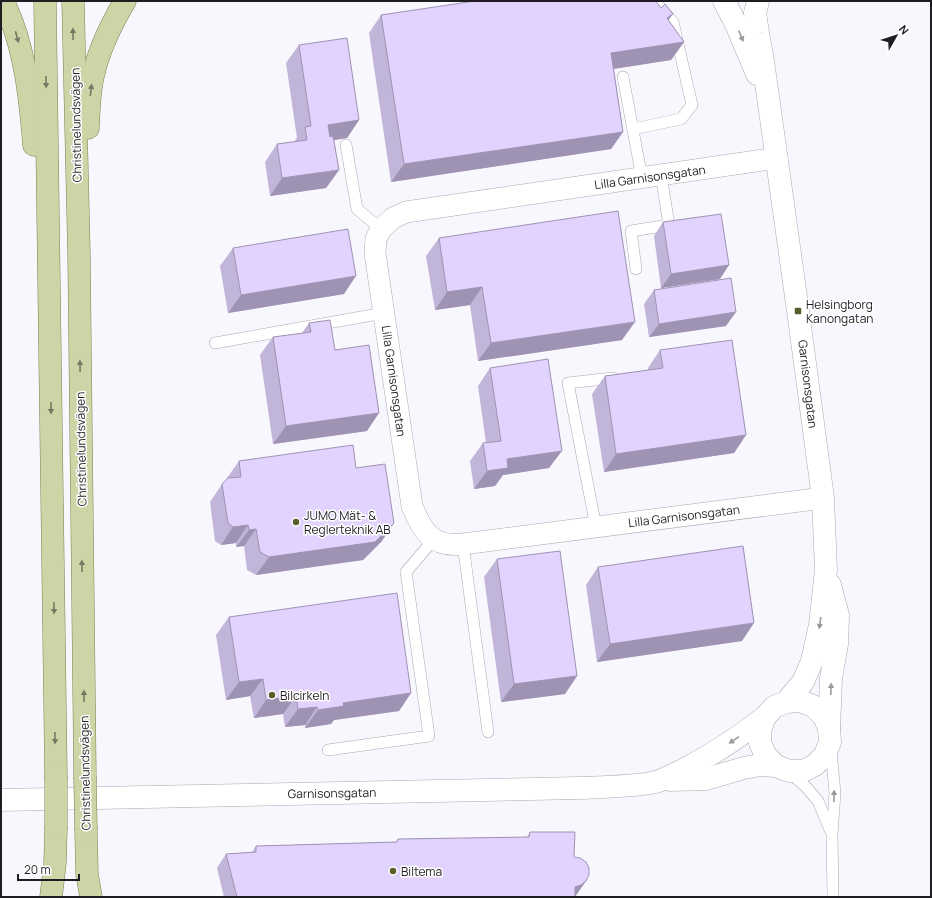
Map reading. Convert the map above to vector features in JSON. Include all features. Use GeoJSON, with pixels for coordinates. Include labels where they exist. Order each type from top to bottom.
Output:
{"type":"FeatureCollection","features":[{"type":"Feature","properties":{"kind":"main road"},"geometry":{"type":"LineString","coordinates":[[2,1],[16,33],[29,94],[34,138],[50,341]]}},
{"type":"Feature","properties":{"kind":"main road"},"geometry":{"type":"LineString","coordinates":[[45,1],[56,777],[55,863],[51,897]]}},
{"type":"Feature","properties":{"kind":"main road","name":"Christinelundsvägen"},"geometry":{"type":"LineString","coordinates":[[72,1],[79,255],[86,830],[87,874],[91,897]]}},
{"type":"Feature","properties":{"kind":"main road"},"geometry":{"type":"LineString","coordinates":[[79,255],[90,103],[94,73],[102,46],[125,1]]}},
{"type":"Feature","properties":{"kind":"street","name":"Garnisonsgatan"},"geometry":{"type":"LineString","coordinates":[[724,1],[736,24],[768,103]]}},
{"type":"Feature","properties":{"kind":"street","name":"Garnisonsgatan"},"geometry":{"type":"LineString","coordinates":[[1,800],[585,787],[622,786],[651,783],[662,780],[717,752],[750,729],[765,717],[774,707],[786,702],[803,682],[812,661],[820,625],[826,570],[823,498],[777,158],[755,13],[758,1]]}},
{"type":"Feature","properties":{"kind":"street","name":"Lilla Garnisonsgatan"},"geometry":{"type":"LineString","coordinates":[[777,158],[406,212],[393,218],[381,229],[376,239],[375,253],[412,506],[418,522],[428,535],[440,543],[454,545],[463,544],[823,498]]}},
{"type":"Feature","properties":{"kind":"street","name":"Garnisonsgatan"},"geometry":{"type":"LineString","coordinates":[[662,780],[706,779],[760,765],[802,771],[815,765],[825,755],[830,735],[831,678],[837,644],[838,616],[826,570]]}},
{"type":"Feature","properties":{"kind":"street"},"geometry":{"type":"LineString","coordinates":[[786,702],[800,701],[813,706],[823,716],[830,735]]}},
{"type":"Feature","properties":{"kind":"street"},"geometry":{"type":"LineString","coordinates":[[765,717],[760,730],[760,743],[766,756],[782,769]]}},
{"type":"Feature","properties":{"kind":"lane"},"geometry":{"type":"LineString","coordinates":[[633,129],[681,119],[692,105],[673,22],[654,1]]}},
{"type":"Feature","properties":{"kind":"lane"},"geometry":{"type":"LineString","coordinates":[[623,77],[633,129],[652,176],[669,225],[631,231],[636,269]]}},
{"type":"Feature","properties":{"kind":"lane"},"geometry":{"type":"LineString","coordinates":[[346,145],[357,209],[381,229]]}},
{"type":"Feature","properties":{"kind":"lane"},"geometry":{"type":"LineString","coordinates":[[215,343],[384,313]]}},
{"type":"Feature","properties":{"kind":"lane"},"geometry":{"type":"LineString","coordinates":[[596,527],[568,383],[613,378]]}},
{"type":"Feature","properties":{"kind":"lane"},"geometry":{"type":"LineString","coordinates":[[328,750],[429,736],[406,572],[434,539]]}},
{"type":"Feature","properties":{"kind":"lane"},"geometry":{"type":"LineString","coordinates":[[463,544],[488,732]]}},
{"type":"Feature","properties":{"kind":"lane"},"geometry":{"type":"LineString","coordinates":[[830,735],[834,793],[832,834],[833,897]]}},
{"type":"Feature","properties":{"kind":"lane"},"geometry":{"type":"LineString","coordinates":[[782,769],[806,787],[818,801],[832,834]]}},
{"type":"Feature","properties":{"kind":"building"},"geometry":{"type":"Polygon","coordinates":[[[475,1],[656,1],[661,8],[665,4],[673,14],[667,18],[684,42],[611,53],[623,132],[404,164],[381,15],[475,1]]]}},
{"type":"Feature","properties":{"kind":"building"},"geometry":{"type":"Polygon","coordinates":[[[347,38],[359,120],[328,125],[330,137],[333,136],[339,170],[282,178],[277,144],[307,140],[305,127],[311,126],[299,45],[347,38]]]}},
{"type":"Feature","properties":{"kind":"building"},"geometry":{"type":"Polygon","coordinates":[[[618,211],[635,322],[491,343],[482,287],[447,292],[439,238],[618,211]]]}},
{"type":"Feature","properties":{"kind":"building"},"geometry":{"type":"Polygon","coordinates":[[[721,214],[729,265],[671,274],[663,222],[721,214]]]}},
{"type":"Feature","properties":{"kind":"building"},"geometry":{"type":"Polygon","coordinates":[[[348,229],[356,276],[241,295],[233,248],[348,229]]]}},
{"type":"Feature","properties":{"kind":"building"},"geometry":{"type":"Polygon","coordinates":[[[731,278],[736,312],[659,324],[654,290],[731,278]]]}},
{"type":"Feature","properties":{"kind":"building"},"geometry":{"type":"Polygon","coordinates":[[[330,320],[335,350],[369,345],[379,413],[286,426],[273,337],[311,332],[309,323],[330,320]]]}},
{"type":"Feature","properties":{"kind":"building"},"geometry":{"type":"Polygon","coordinates":[[[732,340],[746,435],[616,454],[605,376],[663,368],[660,350],[732,340]]]}},
{"type":"Feature","properties":{"kind":"building"},"geometry":{"type":"Polygon","coordinates":[[[548,359],[562,451],[507,459],[508,468],[487,471],[483,443],[501,441],[490,368],[548,359]]]}},
{"type":"Feature","properties":{"kind":"building","name":"JUMO Mät- & Reglerteknik AB"},"geometry":{"type":"Polygon","coordinates":[[[353,445],[356,468],[385,464],[394,523],[375,542],[269,557],[260,552],[256,529],[249,530],[248,525],[233,527],[228,523],[222,484],[228,478],[241,477],[239,461],[353,445]]]}},
{"type":"Feature","properties":{"kind":"building"},"geometry":{"type":"Polygon","coordinates":[[[743,546],[754,623],[610,644],[598,567],[743,546]]]}},
{"type":"Feature","properties":{"kind":"building"},"geometry":{"type":"Polygon","coordinates":[[[560,551],[577,676],[514,684],[497,559],[560,551]]]}},
{"type":"Feature","properties":{"kind":"building"},"geometry":{"type":"Polygon","coordinates":[[[397,593],[411,693],[343,703],[344,706],[318,710],[317,707],[298,709],[296,696],[266,700],[263,679],[239,682],[229,617],[397,593]]]}},
{"type":"Feature","properties":{"kind":"building","name":"Biltema"},"geometry":{"type":"Polygon","coordinates":[[[530,832],[575,832],[574,857],[580,858],[586,862],[589,868],[589,875],[586,881],[575,887],[575,897],[237,897],[226,854],[256,852],[256,846],[397,842],[398,839],[529,837],[530,832]]]}},
{"type":"Feature","properties":{"kind":"place","name":"Helsingborg Kanongatan"},"geometry":{"type":"Point","coordinates":[798,311]}},
{"type":"Feature","properties":{"kind":"place","name":"JUMO Mät- & Reglerteknik AB"},"geometry":{"type":"Point","coordinates":[296,522]}},
{"type":"Feature","properties":{"kind":"place","name":"Bilcirkeln"},"geometry":{"type":"Point","coordinates":[272,695]}},
{"type":"Feature","properties":{"kind":"place","name":"Biltema"},"geometry":{"type":"Point","coordinates":[393,871]}}]}
